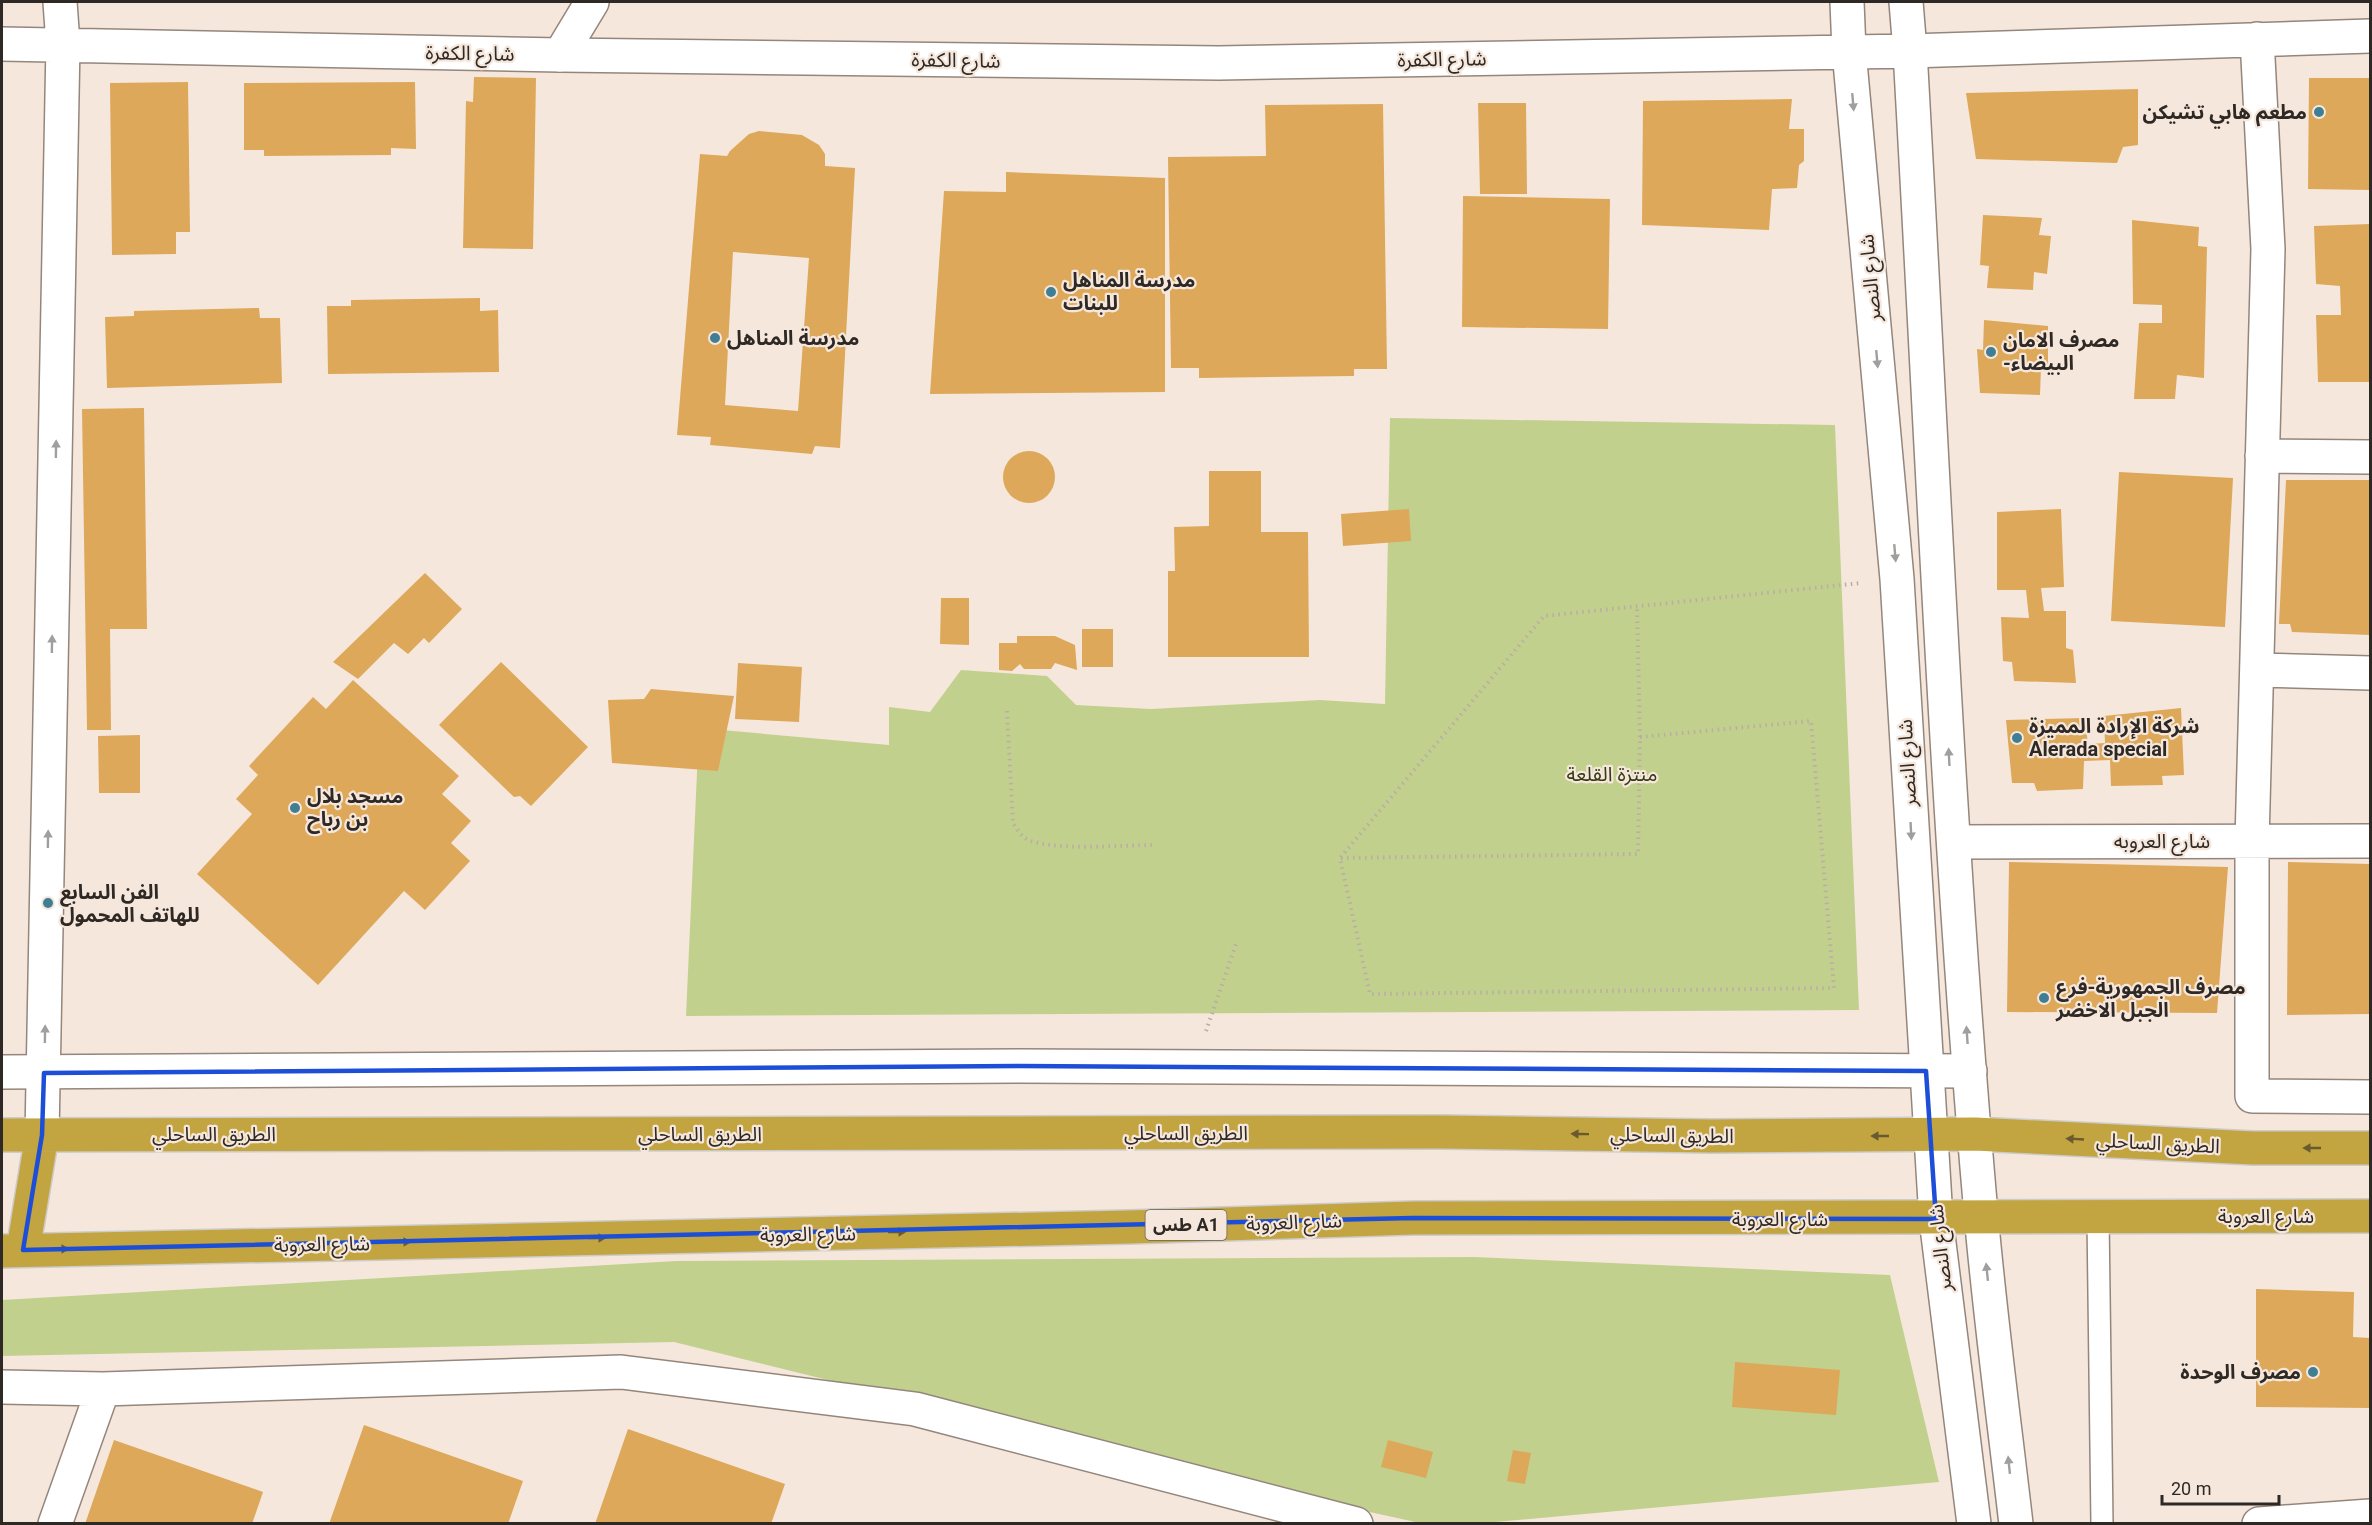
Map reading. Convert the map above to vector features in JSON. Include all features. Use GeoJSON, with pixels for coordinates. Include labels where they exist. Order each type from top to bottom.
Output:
{"type":"FeatureCollection","features":[{"type":"Feature","properties":{"kind":"highway","name":"الطريق الساحلي"},"geometry":{"type":"LineString","coordinates":[[2,1135],[1442,1132],[1711,1136],[1975,1134],[2253,1148],[2370,1148]]}},
{"type":"Feature","properties":{"kind":"highway"},"geometry":{"type":"LineString","coordinates":[[12,1250],[42,1135]]}},
{"type":"Feature","properties":{"kind":"highway","name":"شارع العروبة"},"geometry":{"type":"LineString","coordinates":[[12,1250],[1105,1228],[1413,1218],[1936,1219],[2370,1216]]}},
{"type":"Feature","properties":{"kind":"street"},"geometry":{"type":"LineString","coordinates":[[42,1135],[63,44],[60,2]]}},
{"type":"Feature","properties":{"kind":"street"},"geometry":{"type":"LineString","coordinates":[[560,55],[592,2]]}},
{"type":"Feature","properties":{"kind":"street","name":"شارع النصر"},"geometry":{"type":"LineString","coordinates":[[1847,2],[1849,51],[1897,579],[1936,1219],[1974,1524]]}},
{"type":"Feature","properties":{"kind":"street"},"geometry":{"type":"LineString","coordinates":[[1906,2],[1954,842],[1970,1071],[1981,1217],[2016,1524]]}},
{"type":"Feature","properties":{"kind":"street","name":"شارع الكفرة"},"geometry":{"type":"LineString","coordinates":[[2,44],[560,55],[1219,63],[1910,51],[2370,36]]}},
{"type":"Feature","properties":{"kind":"street"},"geometry":{"type":"LineString","coordinates":[[2257,39],[2268,249],[2252,840],[2252,1096],[2370,1097]]}},
{"type":"Feature","properties":{"kind":"street"},"geometry":{"type":"LineString","coordinates":[[2262,456],[2370,457]]}},
{"type":"Feature","properties":{"kind":"street"},"geometry":{"type":"LineString","coordinates":[[2257,670],[2370,673]]}},
{"type":"Feature","properties":{"kind":"street","name":"شارع العروبه"},"geometry":{"type":"LineString","coordinates":[[1954,842],[2370,841]]}},
{"type":"Feature","properties":{"kind":"street"},"geometry":{"type":"LineString","coordinates":[[2,1072],[1006,1066],[1970,1071]]}},
{"type":"Feature","properties":{"kind":"street"},"geometry":{"type":"LineString","coordinates":[[2,1387],[103,1389],[621,1372],[915,1409],[1356,1524]]}},
{"type":"Feature","properties":{"kind":"street"},"geometry":{"type":"LineString","coordinates":[[56,1524],[103,1389]]}},
{"type":"Feature","properties":{"kind":"street"},"geometry":{"type":"LineString","coordinates":[[2259,1524],[2370,1516]]}},
{"type":"Feature","properties":{"kind":"lane"},"geometry":{"type":"LineString","coordinates":[[2098,1217],[2102,1524]]}},
{"type":"Feature","properties":{"kind":"path"},"geometry":{"type":"LineString","coordinates":[[1340,858],[1544,616],[1897,579]]}},
{"type":"Feature","properties":{"kind":"path"},"geometry":{"type":"LineString","coordinates":[[1340,858],[1638,854],[1640,737],[1636,607]]}},
{"type":"Feature","properties":{"kind":"path"},"geometry":{"type":"LineString","coordinates":[[1006,711],[1013,823],[1024,837],[1039,843],[1058,845],[1153,845]]}},
{"type":"Feature","properties":{"kind":"path"},"geometry":{"type":"LineString","coordinates":[[1340,858],[1370,994],[1834,988],[1811,720],[1640,737]]}},
{"type":"Feature","properties":{"kind":"path"},"geometry":{"type":"LineString","coordinates":[[1193,1067],[1236,944]]}},
{"type":"Feature","properties":{"kind":"highlighted area"},"geometry":{"type":"Polygon","coordinates":[[[1018,1066],[1926,1071],[1936,1219],[1413,1218],[23,1250],[42,1135],[44,1073],[1018,1066]]]}},
{"type":"Feature","properties":{"kind":"green space","name":"منتزة القلعة"},"geometry":{"type":"Polygon","coordinates":[[[1390,418],[1835,425],[1859,1010],[686,1016],[699,728],[889,745],[889,707],[930,712],[961,670],[1047,676],[1076,705],[1151,709],[1320,700],[1385,704],[1390,418]]]}},
{"type":"Feature","properties":{"kind":"green space"},"geometry":{"type":"Polygon","coordinates":[[[1474,1257],[1890,1275],[1939,1482],[1484,1523],[1420,1523],[1301,1497],[674,1342],[2,1356],[2,1300],[676,1261],[1474,1257]]]}},
{"type":"Feature","properties":{"kind":"building"},"geometry":{"type":"Polygon","coordinates":[[[474,77],[536,78],[533,249],[463,248],[466,101],[473,102],[474,77]]]}},
{"type":"Feature","properties":{"kind":"building"},"geometry":{"type":"Polygon","coordinates":[[[2309,78],[2370,78],[2370,190],[2308,189],[2309,78]]]}},
{"type":"Feature","properties":{"kind":"building"},"geometry":{"type":"Polygon","coordinates":[[[188,82],[190,232],[176,232],[176,254],[112,255],[110,83],[188,82]]]}},
{"type":"Feature","properties":{"kind":"building"},"geometry":{"type":"Polygon","coordinates":[[[415,82],[416,149],[391,148],[391,155],[264,156],[264,150],[244,150],[244,83],[415,82]]]}},
{"type":"Feature","properties":{"kind":"building"},"geometry":{"type":"Polygon","coordinates":[[[2138,89],[2138,145],[2123,147],[2117,163],[1976,159],[1966,93],[2138,89]]]}},
{"type":"Feature","properties":{"kind":"building"},"geometry":{"type":"Polygon","coordinates":[[[1792,99],[1789,129],[1804,129],[1804,161],[1799,165],[1797,188],[1772,189],[1769,230],[1642,225],[1643,101],[1792,99]]]}},
{"type":"Feature","properties":{"kind":"building"},"geometry":{"type":"Polygon","coordinates":[[[1478,103],[1526,103],[1527,194],[1480,194],[1478,103]]]}},
{"type":"Feature","properties":{"kind":"building"},"geometry":{"type":"Polygon","coordinates":[[[1383,104],[1387,369],[1354,369],[1354,376],[1199,378],[1199,368],[1171,368],[1168,157],[1266,156],[1265,105],[1383,104]]]}},
{"type":"Feature","properties":{"kind":"building"},"geometry":{"type":"Polygon","coordinates":[[[759,131],[802,135],[819,145],[825,154],[825,166],[855,168],[840,448],[815,446],[812,454],[710,445],[711,437],[677,435],[700,154],[727,156],[749,134],[759,131]],[[733,252],[725,405],[798,411],[809,258],[733,252]]]}},
{"type":"Feature","properties":{"kind":"building","name":"مدرسة المناهل للبنات"},"geometry":{"type":"Polygon","coordinates":[[[1006,172],[1165,178],[1165,392],[930,394],[944,191],[1006,192],[1006,172]]]}},
{"type":"Feature","properties":{"kind":"building"},"geometry":{"type":"Polygon","coordinates":[[[1463,196],[1610,199],[1608,329],[1462,327],[1463,196]]]}},
{"type":"Feature","properties":{"kind":"building"},"geometry":{"type":"Polygon","coordinates":[[[1983,215],[2042,218],[2039,235],[2051,236],[2047,274],[2034,272],[2033,290],[1987,288],[1989,266],[1980,265],[1983,215]]]}},
{"type":"Feature","properties":{"kind":"building"},"geometry":{"type":"Polygon","coordinates":[[[2132,220],[2199,227],[2198,246],[2207,247],[2204,378],[2177,375],[2175,399],[2134,399],[2139,323],[2162,323],[2162,305],[2133,304],[2132,220]]]}},
{"type":"Feature","properties":{"kind":"building"},"geometry":{"type":"Polygon","coordinates":[[[2370,224],[2370,382],[2318,382],[2316,315],[2341,315],[2340,286],[2316,284],[2314,226],[2370,224]]]}},
{"type":"Feature","properties":{"kind":"building"},"geometry":{"type":"Polygon","coordinates":[[[480,298],[480,311],[498,310],[499,372],[328,374],[327,306],[351,306],[351,300],[480,298]]]}},
{"type":"Feature","properties":{"kind":"building"},"geometry":{"type":"Polygon","coordinates":[[[259,308],[260,318],[280,318],[282,383],[107,388],[105,317],[134,316],[134,311],[259,308]]]}},
{"type":"Feature","properties":{"kind":"building"},"geometry":{"type":"Polygon","coordinates":[[[1984,320],[2048,326],[2048,368],[2041,367],[2040,395],[1980,393],[1977,349],[1983,350],[1984,320]]]}},
{"type":"Feature","properties":{"kind":"building"},"geometry":{"type":"Polygon","coordinates":[[[144,408],[147,629],[110,629],[111,730],[87,730],[82,409],[144,408]]]}},
{"type":"Feature","properties":{"kind":"building"},"geometry":{"type":"Polygon","coordinates":[[[1024,451],[1034,451],[1043,455],[1051,463],[1055,477],[1051,491],[1043,499],[1034,503],[1024,503],[1015,499],[1007,491],[1003,482],[1003,472],[1007,463],[1015,455],[1024,451]]]}},
{"type":"Feature","properties":{"kind":"building"},"geometry":{"type":"Polygon","coordinates":[[[1209,471],[1261,471],[1261,532],[1308,532],[1309,657],[1168,657],[1168,571],[1175,571],[1174,527],[1209,526],[1209,471]]]}},
{"type":"Feature","properties":{"kind":"building"},"geometry":{"type":"Polygon","coordinates":[[[2119,472],[2233,478],[2225,627],[2111,621],[2119,472]]]}},
{"type":"Feature","properties":{"kind":"building"},"geometry":{"type":"Polygon","coordinates":[[[2286,480],[2370,480],[2370,635],[2292,632],[2290,624],[2279,624],[2286,480]]]}},
{"type":"Feature","properties":{"kind":"building"},"geometry":{"type":"Polygon","coordinates":[[[1409,509],[1411,541],[1343,546],[1341,514],[1409,509]]]}},
{"type":"Feature","properties":{"kind":"building"},"geometry":{"type":"Polygon","coordinates":[[[2061,509],[2064,587],[2041,588],[2044,611],[2066,611],[2066,648],[2073,650],[2076,683],[2014,681],[2012,662],[2003,661],[2001,617],[2029,618],[2026,590],[1997,590],[1997,512],[2061,509]]]}},
{"type":"Feature","properties":{"kind":"building"},"geometry":{"type":"Polygon","coordinates":[[[425,573],[462,609],[429,643],[424,638],[408,654],[394,643],[358,679],[333,662],[425,573]]]}},
{"type":"Feature","properties":{"kind":"building"},"geometry":{"type":"Polygon","coordinates":[[[941,598],[969,598],[969,645],[940,644],[941,598]]]}},
{"type":"Feature","properties":{"kind":"building"},"geometry":{"type":"Polygon","coordinates":[[[1082,629],[1113,629],[1113,667],[1082,667],[1082,629]]]}},
{"type":"Feature","properties":{"kind":"building"},"geometry":{"type":"Polygon","coordinates":[[[1017,636],[1055,636],[1075,645],[1077,670],[1055,663],[1051,669],[1024,669],[1020,664],[1012,671],[999,670],[999,643],[1017,643],[1017,636]]]}},
{"type":"Feature","properties":{"kind":"building"},"geometry":{"type":"Polygon","coordinates":[[[501,662],[588,747],[531,806],[520,796],[514,797],[439,725],[501,662]]]}},
{"type":"Feature","properties":{"kind":"building"},"geometry":{"type":"Polygon","coordinates":[[[738,663],[802,667],[799,722],[735,719],[738,663]]]}},
{"type":"Feature","properties":{"kind":"building"},"geometry":{"type":"Polygon","coordinates":[[[353,680],[459,776],[442,794],[471,821],[451,843],[470,861],[425,910],[404,891],[318,985],[197,874],[252,814],[236,799],[258,775],[249,766],[313,697],[326,709],[353,680]]]}},
{"type":"Feature","properties":{"kind":"building"},"geometry":{"type":"Polygon","coordinates":[[[651,689],[734,696],[718,771],[612,763],[608,700],[644,699],[651,689]]]}},
{"type":"Feature","properties":{"kind":"building"},"geometry":{"type":"Polygon","coordinates":[[[2181,708],[2184,775],[2162,776],[2163,785],[2111,786],[2110,760],[2084,761],[2083,789],[2037,791],[2034,783],[2012,783],[2006,720],[2085,718],[2088,744],[2105,743],[2104,716],[2181,708]]]}},
{"type":"Feature","properties":{"kind":"building"},"geometry":{"type":"Polygon","coordinates":[[[140,735],[140,793],[99,793],[98,736],[140,735]]]}},
{"type":"Feature","properties":{"kind":"building"},"geometry":{"type":"Polygon","coordinates":[[[2009,862],[2228,867],[2217,1013],[2007,1012],[2009,862]]]}},
{"type":"Feature","properties":{"kind":"building"},"geometry":{"type":"Polygon","coordinates":[[[2288,862],[2370,864],[2370,1014],[2287,1015],[2288,862]]]}},
{"type":"Feature","properties":{"kind":"building","name":"مصرف الوحدة"},"geometry":{"type":"Polygon","coordinates":[[[2256,1289],[2354,1292],[2353,1337],[2370,1338],[2370,1408],[2256,1407],[2256,1289]]]}},
{"type":"Feature","properties":{"kind":"building"},"geometry":{"type":"Polygon","coordinates":[[[1735,1362],[1840,1370],[1836,1415],[1732,1407],[1735,1362]]]}},
{"type":"Feature","properties":{"kind":"building"},"geometry":{"type":"Polygon","coordinates":[[[364,1425],[523,1481],[508,1524],[329,1524],[364,1425]]]}},
{"type":"Feature","properties":{"kind":"building"},"geometry":{"type":"Polygon","coordinates":[[[628,1429],[785,1484],[771,1524],[595,1524],[628,1429]]]}},
{"type":"Feature","properties":{"kind":"building"},"geometry":{"type":"Polygon","coordinates":[[[114,1440],[263,1492],[252,1524],[85,1524],[114,1440]]]}},
{"type":"Feature","properties":{"kind":"building"},"geometry":{"type":"Polygon","coordinates":[[[1388,1440],[1433,1452],[1426,1478],[1381,1467],[1388,1440]]]}},
{"type":"Feature","properties":{"kind":"building"},"geometry":{"type":"Polygon","coordinates":[[[1513,1450],[1531,1453],[1525,1484],[1507,1481],[1513,1450]]]}},
{"type":"Feature","properties":{"kind":"place","name":"مطعم هابي تشيكن"},"geometry":{"type":"Point","coordinates":[2319,112]}},
{"type":"Feature","properties":{"kind":"place","name":"مدرسة المناهل للبنات"},"geometry":{"type":"Point","coordinates":[1051,292]}},
{"type":"Feature","properties":{"kind":"place","name":"مدرسة المناهل"},"geometry":{"type":"Point","coordinates":[715,338]}},
{"type":"Feature","properties":{"kind":"place","name":"مصرف الامان -البيضاء"},"geometry":{"type":"Point","coordinates":[1991,352]}},
{"type":"Feature","properties":{"kind":"place","name":"شركة الإرادة المميزة Alerada special"},"geometry":{"type":"Point","coordinates":[2017,738]}},
{"type":"Feature","properties":{"kind":"place","name":"مسجد بلال بن رباح"},"geometry":{"type":"Point","coordinates":[295,808]}},
{"type":"Feature","properties":{"kind":"place","name":"الفن السابع للهاتف المحمول"},"geometry":{"type":"Point","coordinates":[48,903]}},
{"type":"Feature","properties":{"kind":"place","name":"مصرف الجمهورية-فرع الجبل الاخضر"},"geometry":{"type":"Point","coordinates":[2044,998]}},
{"type":"Feature","properties":{"kind":"place","name":"مصرف الوحدة"},"geometry":{"type":"Point","coordinates":[2313,1372]}}]}
